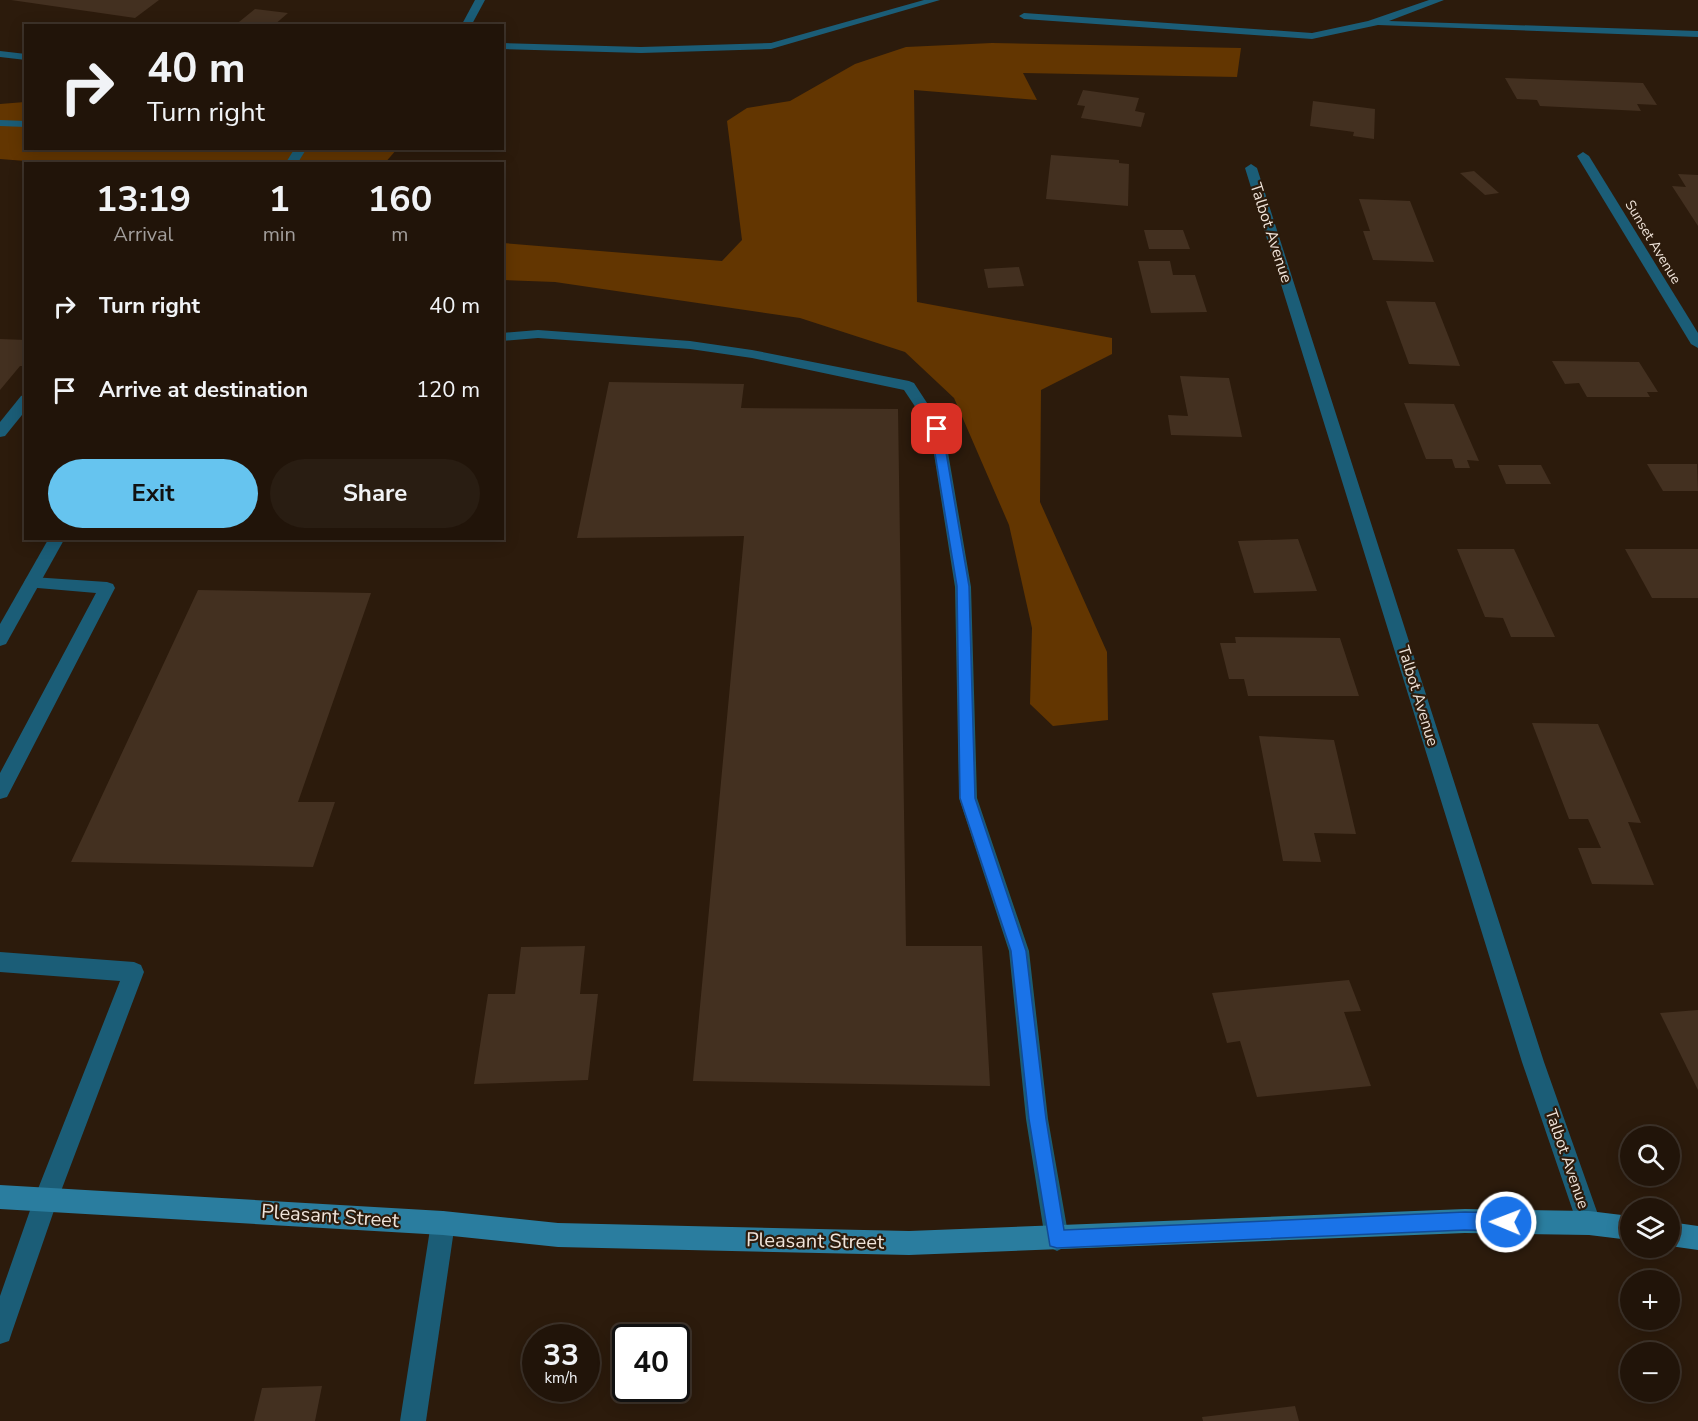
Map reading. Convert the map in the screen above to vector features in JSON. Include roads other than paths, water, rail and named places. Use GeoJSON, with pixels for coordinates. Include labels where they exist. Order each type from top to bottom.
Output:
{"type":"FeatureCollection","features":[{"type":"Feature","properties":{"kind":"street"},"geometry":{"type":"LineString","coordinates":[[467,24],[480,0]]}},
{"type":"Feature","properties":{"kind":"street"},"geometry":{"type":"LineString","coordinates":[[504,46],[641,50],[771,46],[934,0]]}},
{"type":"Feature","properties":{"kind":"street"},"geometry":{"type":"LineString","coordinates":[[1024,16],[1312,36],[1371,24],[1439,0]]}},
{"type":"Feature","properties":{"kind":"street"},"geometry":{"type":"LineString","coordinates":[[1371,24],[1698,34]]}},
{"type":"Feature","properties":{"kind":"street"},"geometry":{"type":"LineString","coordinates":[[0,54],[24,57]]}},
{"type":"Feature","properties":{"kind":"street"},"geometry":{"type":"LineString","coordinates":[[0,123],[24,124]]}},
{"type":"Feature","properties":{"kind":"street","name":"Sunset Avenue"},"geometry":{"type":"LineString","coordinates":[[1583,156],[1698,344]]}},
{"type":"Feature","properties":{"kind":"street","name":"Talbot Avenue"},"geometry":{"type":"LineString","coordinates":[[1251,168],[1533,1062],[1589,1223]]}},
{"type":"Feature","properties":{"kind":"street"},"geometry":{"type":"LineString","coordinates":[[504,337],[538,334],[690,345],[752,354],[808,368],[909,386],[937,429],[963,586],[968,798],[1019,951],[1037,1119],[1057,1239]]}},
{"type":"Feature","properties":{"kind":"street"},"geometry":{"type":"LineString","coordinates":[[0,432],[24,402]]}},
{"type":"Feature","properties":{"kind":"street"},"geometry":{"type":"LineString","coordinates":[[0,639],[56,540]]}},
{"type":"Feature","properties":{"kind":"street"},"geometry":{"type":"LineString","coordinates":[[0,791],[107,588],[32,583]]}},
{"type":"Feature","properties":{"kind":"street"},"geometry":{"type":"LineString","coordinates":[[0,962],[134,972],[46,1199],[0,1332]]}},
{"type":"Feature","properties":{"kind":"street","name":"Pleasant Street"},"geometry":{"type":"LineString","coordinates":[[0,1197],[443,1223],[558,1235],[909,1243],[1057,1239],[1465,1221],[1589,1223],[1620,1227]]}},
{"type":"Feature","properties":{"kind":"street"},"geometry":{"type":"LineString","coordinates":[[412,1421],[443,1223]]}},
{"type":"Feature","properties":{"kind":"street"},"geometry":{"type":"LineString","coordinates":[[1680,1235],[1698,1238]]}}]}
